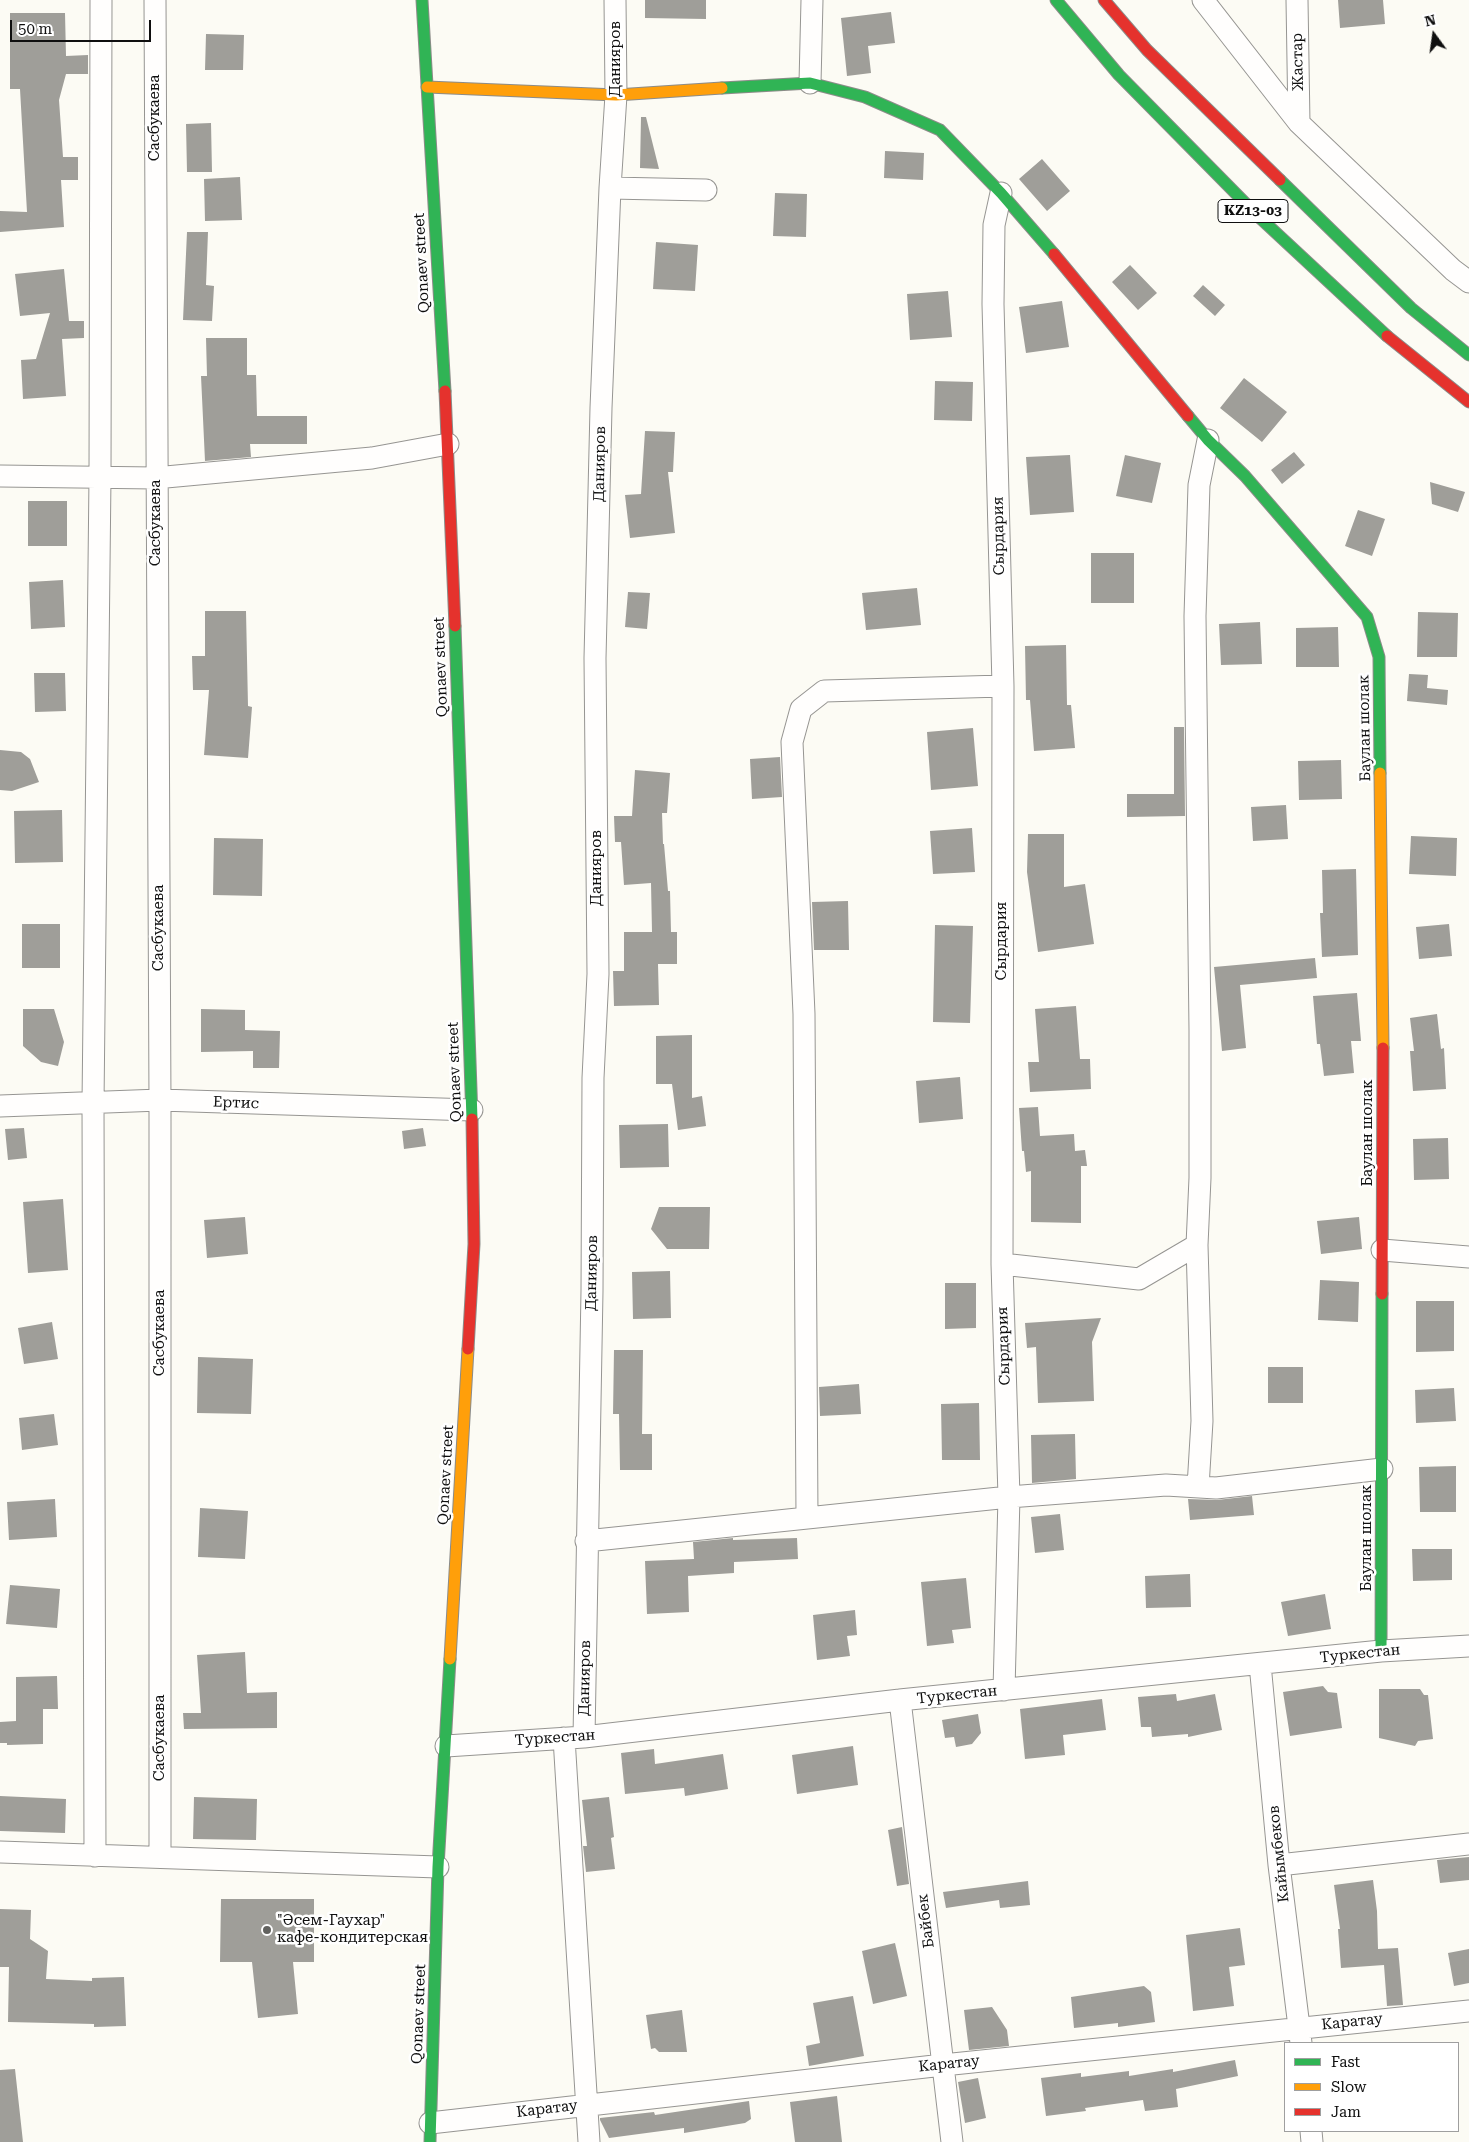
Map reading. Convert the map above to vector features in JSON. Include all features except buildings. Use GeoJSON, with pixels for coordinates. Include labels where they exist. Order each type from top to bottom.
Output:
{"type":"FeatureCollection","features":[{"type":"Feature","properties":{"kind":"main road","name":"Qonaev street"},"geometry":{"type":"LineString","coordinates":[[422,0],[448,444],[472,1110],[474,1244],[438,1867],[430,2133]]}},
{"type":"Feature","properties":{"kind":"main road","name":"KZ13-03"},"geometry":{"type":"LineString","coordinates":[[1056,0],[1120,75],[1259,217],[1387,336],[1469,402]]}},
{"type":"Feature","properties":{"kind":"main road","name":"KZ13-03"},"geometry":{"type":"LineString","coordinates":[[1104,0],[1147,50],[1411,308],[1469,355]]}},
{"type":"Feature","properties":{"kind":"main road"},"geometry":{"type":"LineString","coordinates":[[428,87],[616,95],[810,83],[865,97],[940,130],[1001,193],[1106,315],[1208,440]]}},
{"type":"Feature","properties":{"kind":"main road","name":"Баулан шолак"},"geometry":{"type":"LineString","coordinates":[[1208,440],[1245,476],[1367,618],[1378,657],[1383,988],[1382,1651]]}},
{"type":"Feature","properties":{"kind":"street"},"geometry":{"type":"LineString","coordinates":[[95,1856],[93,1103],[100,477],[101,0]]}},
{"type":"Feature","properties":{"kind":"street","name":"Сасбукаева"},"geometry":{"type":"LineString","coordinates":[[155,0],[160,1100],[160,1857]]}},
{"type":"Feature","properties":{"kind":"street","name":"Данияров"},"geometry":{"type":"LineString","coordinates":[[589,2142],[574,1738],[586,1541],[592,1291],[593,1078],[598,974],[595,658],[601,408],[610,188],[616,95],[616,0]]}},
{"type":"Feature","properties":{"kind":"street"},"geometry":{"type":"LineString","coordinates":[[810,83],[812,0]]}},
{"type":"Feature","properties":{"kind":"street"},"geometry":{"type":"LineString","coordinates":[[1204,0],[1299,123],[1446,263],[1469,282]]}},
{"type":"Feature","properties":{"kind":"street","name":"Жастар"},"geometry":{"type":"LineString","coordinates":[[1297,0],[1299,123]]}},
{"type":"Feature","properties":{"kind":"street"},"geometry":{"type":"LineString","coordinates":[[610,188],[706,190]]}},
{"type":"Feature","properties":{"kind":"street","name":"Сырдария"},"geometry":{"type":"LineString","coordinates":[[1001,193],[994,224],[993,304],[1003,686],[1002,1264],[1009,1497],[1004,1690]]}},
{"type":"Feature","properties":{"kind":"street"},"geometry":{"type":"LineString","coordinates":[[1198,1487],[1202,1421],[1198,1245],[1200,1030],[1195,616],[1199,485],[1208,440]]}},
{"type":"Feature","properties":{"kind":"street"},"geometry":{"type":"LineString","coordinates":[[0,476],[156,478],[372,458],[448,444]]}},
{"type":"Feature","properties":{"kind":"street"},"geometry":{"type":"LineString","coordinates":[[807,1517],[804,1014],[792,742],[801,709],[824,692],[1003,686]]}},
{"type":"Feature","properties":{"kind":"street","name":"Ертис"},"geometry":{"type":"LineString","coordinates":[[0,1106],[160,1100],[472,1110]]}},
{"type":"Feature","properties":{"kind":"street"},"geometry":{"type":"LineString","coordinates":[[1002,1264],[1139,1279],[1198,1245]]}},
{"type":"Feature","properties":{"kind":"street"},"geometry":{"type":"LineString","coordinates":[[1382,1250],[1469,1256]]}},
{"type":"Feature","properties":{"kind":"street"},"geometry":{"type":"LineString","coordinates":[[586,1541],[1009,1497],[1166,1484],[1216,1488],[1382,1469]]}},
{"type":"Feature","properties":{"kind":"street","name":"Туркестан"},"geometry":{"type":"LineString","coordinates":[[446,1746],[574,1738],[900,1700],[1382,1651],[1469,1646]]}},
{"type":"Feature","properties":{"kind":"street","name":"Кайымбеков"},"geometry":{"type":"LineString","coordinates":[[1260,1664],[1279,1864],[1300,2035]]}},
{"type":"Feature","properties":{"kind":"street","name":"Байбек"},"geometry":{"type":"LineString","coordinates":[[900,1700],[952,2142]]}},
{"type":"Feature","properties":{"kind":"street"},"geometry":{"type":"LineString","coordinates":[[1279,1864],[1469,1844]]}},
{"type":"Feature","properties":{"kind":"street"},"geometry":{"type":"LineString","coordinates":[[0,1852],[438,1867]]}},
{"type":"Feature","properties":{"kind":"street","name":"Каратау"},"geometry":{"type":"LineString","coordinates":[[430,2133],[587,2104],[943,2065],[1300,2035],[1469,2011]]}},
{"type":"Feature","properties":{"kind":"traffic: fast"},"geometry":{"type":"LineString","coordinates":[[422,0],[445,391]]}},
{"type":"Feature","properties":{"kind":"traffic: fast"},"geometry":{"type":"LineString","coordinates":[[1056,0],[1119,75],[1259,217],[1387,336]]}},
{"type":"Feature","properties":{"kind":"traffic: fast"},"geometry":{"type":"LineString","coordinates":[[722,88],[810,83],[865,97],[940,130],[1001,193],[1054,254]]}},
{"type":"Feature","properties":{"kind":"traffic: fast"},"geometry":{"type":"LineString","coordinates":[[1280,180],[1411,308],[1469,355]]}},
{"type":"Feature","properties":{"kind":"traffic: fast"},"geometry":{"type":"LineString","coordinates":[[1188,416],[1208,440],[1245,476],[1367,617],[1379,657],[1380,773]]}},
{"type":"Feature","properties":{"kind":"traffic: fast"},"geometry":{"type":"LineString","coordinates":[[455,626],[472,1119]]}},
{"type":"Feature","properties":{"kind":"traffic: fast"},"geometry":{"type":"LineString","coordinates":[[1381,1651],[1382,1294]]}},
{"type":"Feature","properties":{"kind":"traffic: fast"},"geometry":{"type":"LineString","coordinates":[[430,2142],[438,1867],[450,1659]]}},
{"type":"Feature","properties":{"kind":"traffic: slow"},"geometry":{"type":"LineString","coordinates":[[427,87],[616,95],[722,88]]}},
{"type":"Feature","properties":{"kind":"traffic: slow"},"geometry":{"type":"LineString","coordinates":[[1380,773],[1383,1048]]}},
{"type":"Feature","properties":{"kind":"traffic: slow"},"geometry":{"type":"LineString","coordinates":[[450,1659],[468,1349]]}},
{"type":"Feature","properties":{"kind":"traffic: jam"},"geometry":{"type":"LineString","coordinates":[[1104,0],[1147,50],[1280,180]]}},
{"type":"Feature","properties":{"kind":"traffic: jam"},"geometry":{"type":"LineString","coordinates":[[1054,254],[1188,416]]}},
{"type":"Feature","properties":{"kind":"traffic: jam"},"geometry":{"type":"LineString","coordinates":[[1387,336],[1469,402]]}},
{"type":"Feature","properties":{"kind":"traffic: jam"},"geometry":{"type":"LineString","coordinates":[[445,391],[455,626]]}},
{"type":"Feature","properties":{"kind":"traffic: jam"},"geometry":{"type":"LineString","coordinates":[[1382,1294],[1383,1048]]}},
{"type":"Feature","properties":{"kind":"traffic: jam"},"geometry":{"type":"LineString","coordinates":[[468,1349],[474,1244],[472,1119]]}},
{"type":"Feature","properties":{"kind":"place","name":"\"Әсем-Гаухар\" кафе-кондитерская"},"geometry":{"type":"Point","coordinates":[267,1930]}}]}
